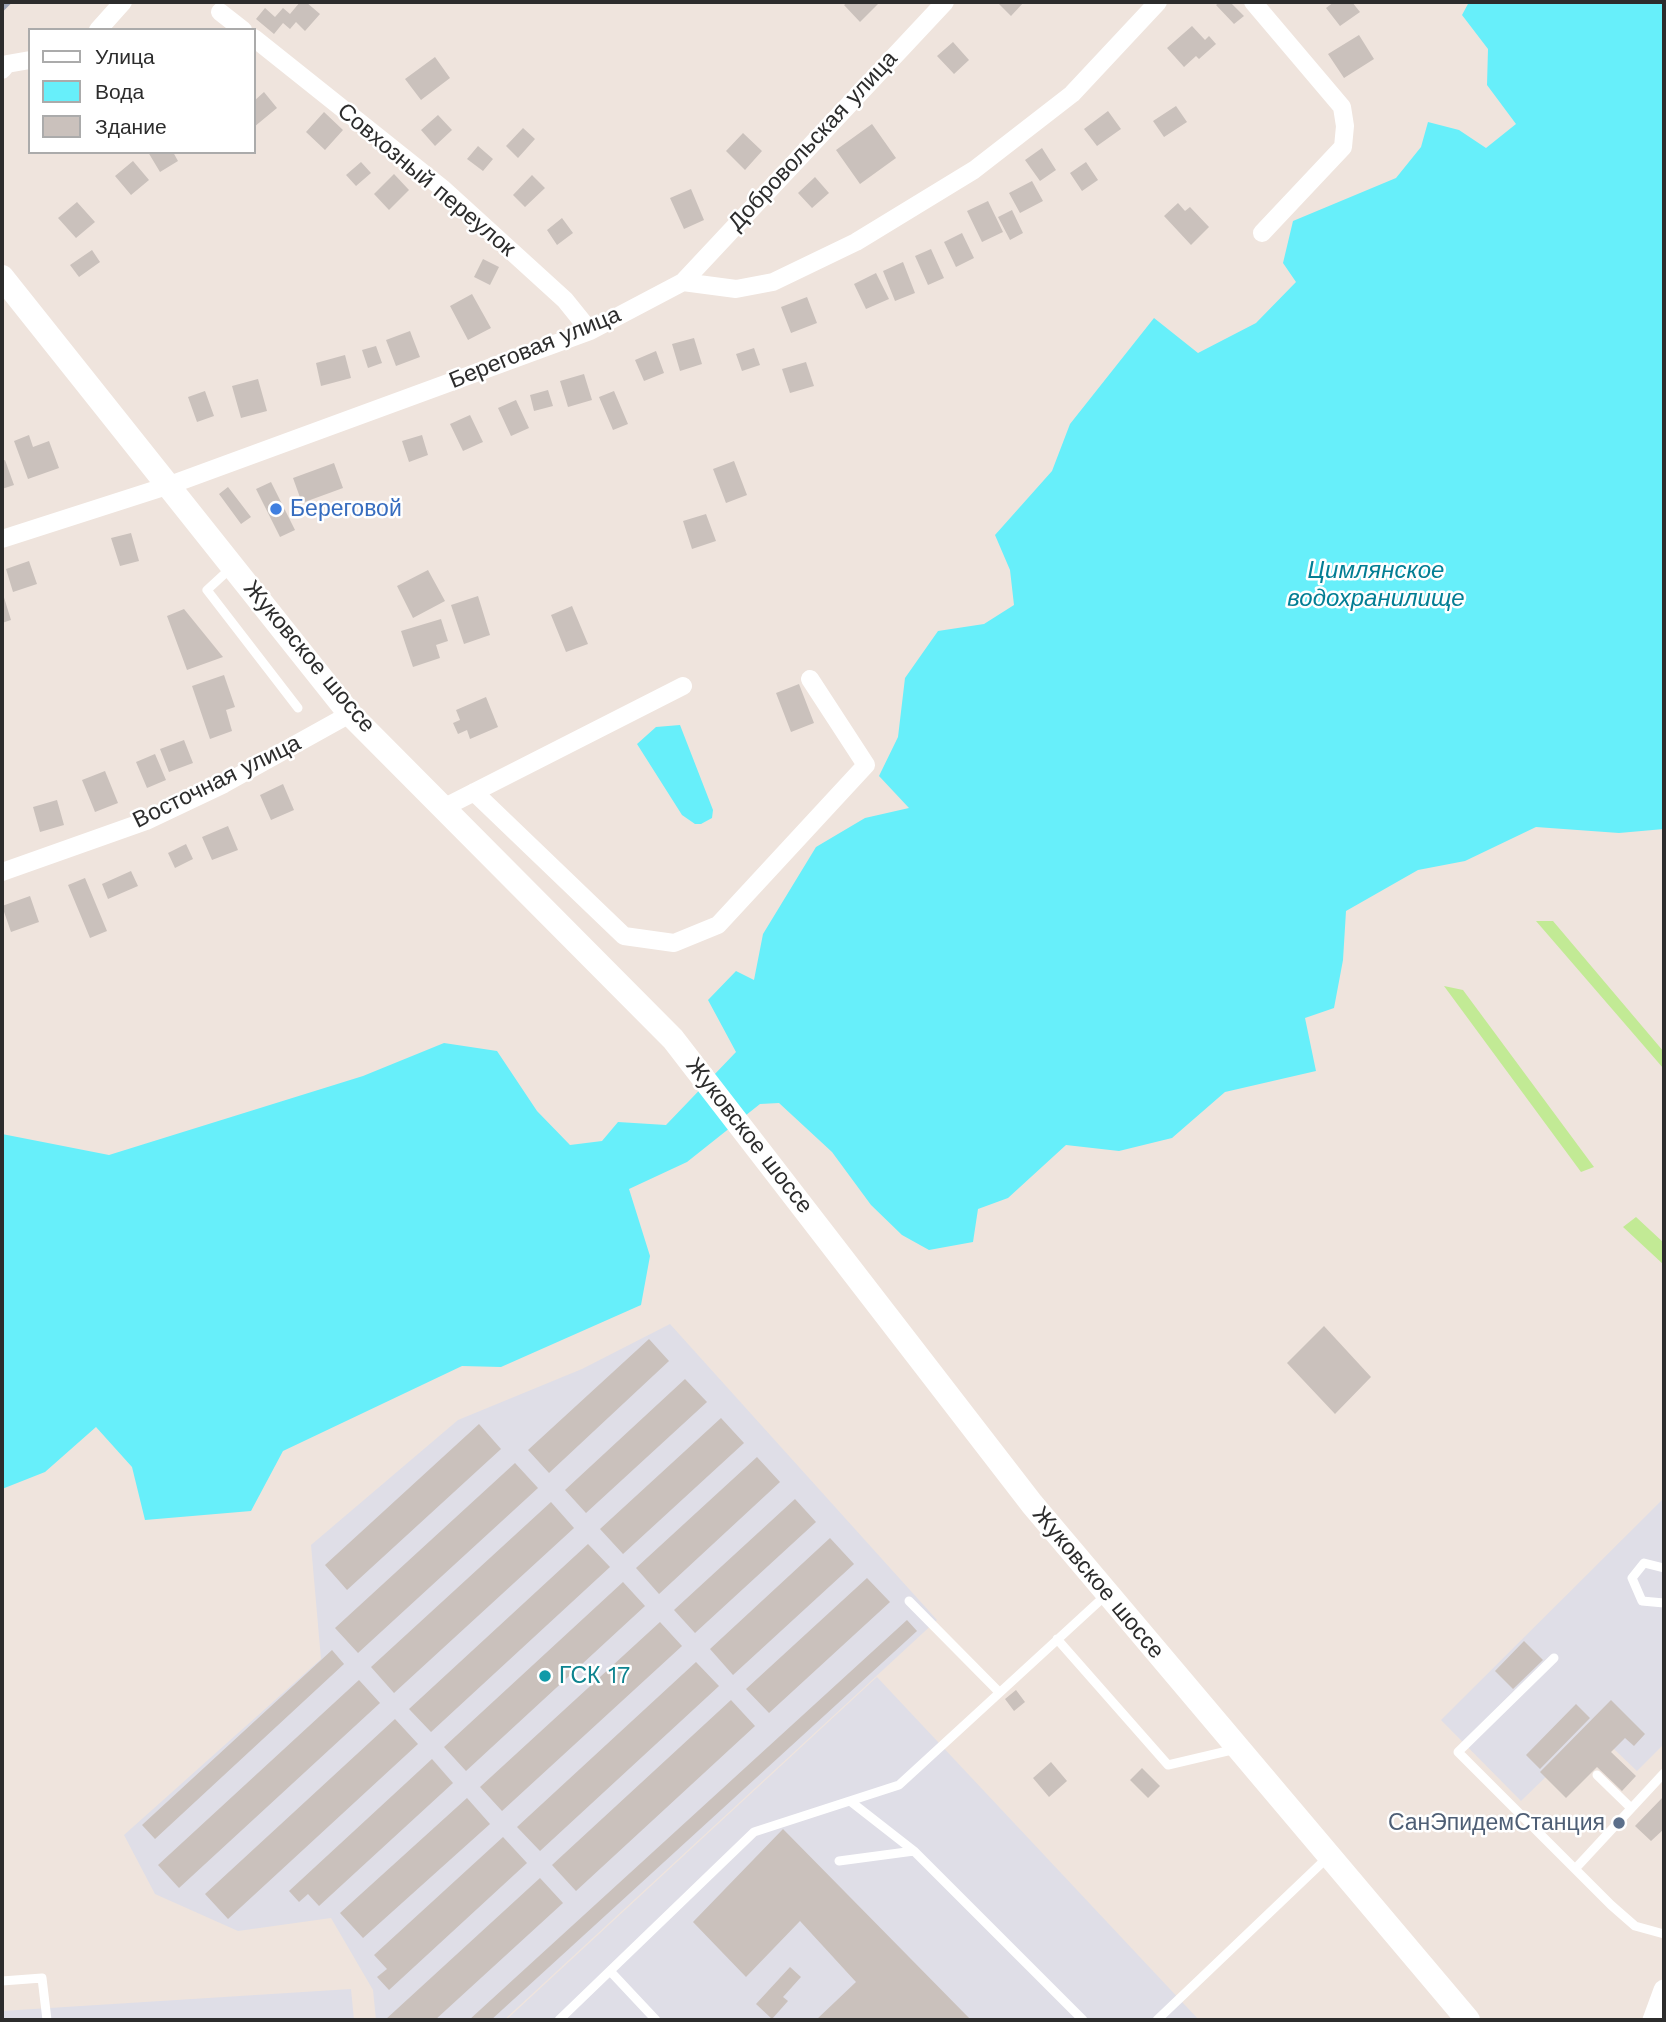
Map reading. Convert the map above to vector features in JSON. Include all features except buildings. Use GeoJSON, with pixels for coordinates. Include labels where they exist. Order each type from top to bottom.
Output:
{"type":"FeatureCollection","features":[{"type":"Feature","properties":{"kind":"main road","name":"Жуковское шоссе"},"geometry":{"type":"LineString","coordinates":[[2,277],[351,714],[673,1039],[1032,1504],[1468,2020]]}},
{"type":"Feature","properties":{"kind":"street"},"geometry":{"type":"LineString","coordinates":[[100,28],[123,2]]}},
{"type":"Feature","properties":{"kind":"street"},"geometry":{"type":"LineString","coordinates":[[684,282],[736,289],[773,282],[856,242],[974,170],[1072,94],[1158,2]]}},
{"type":"Feature","properties":{"kind":"street"},"geometry":{"type":"LineString","coordinates":[[1253,2],[1342,107],[1345,126],[1343,147],[1262,233]]}},
{"type":"Feature","properties":{"kind":"street","name":"Добровольская улица"},"geometry":{"type":"LineString","coordinates":[[684,282],[939,4]]}},
{"type":"Feature","properties":{"kind":"street"},"geometry":{"type":"LineString","coordinates":[[220,12],[240,28]]}},
{"type":"Feature","properties":{"kind":"street","name":"Совхозный переулок"},"geometry":{"type":"LineString","coordinates":[[256,40],[442,188],[565,300],[590,331]]}},
{"type":"Feature","properties":{"kind":"street"},"geometry":{"type":"LineString","coordinates":[[2,70],[7,64],[28,60]]}},
{"type":"Feature","properties":{"kind":"street","name":"Береговая улица"},"geometry":{"type":"LineString","coordinates":[[2,539],[170,485],[590,331],[684,282]]}},
{"type":"Feature","properties":{"kind":"street"},"geometry":{"type":"LineString","coordinates":[[474,792],[624,936],[674,943],[718,925],[866,765],[810,679]]}},
{"type":"Feature","properties":{"kind":"street"},"geometry":{"type":"LineString","coordinates":[[445,807],[683,686]]}},
{"type":"Feature","properties":{"kind":"street","name":"Восточная улица"},"geometry":{"type":"LineString","coordinates":[[2,873],[146,821],[224,785],[351,714]]}},
{"type":"Feature","properties":{"kind":"street"},"geometry":{"type":"LineString","coordinates":[[1653,2020],[1664,1990]]}},
{"type":"Feature","properties":{"kind":"lane"},"geometry":{"type":"LineString","coordinates":[[234,566],[207,590],[298,708]]}},
{"type":"Feature","properties":{"kind":"lane"},"geometry":{"type":"LineString","coordinates":[[1664,1568],[1644,1563],[1632,1578],[1642,1601],[1664,1603]]}},
{"type":"Feature","properties":{"kind":"lane"},"geometry":{"type":"LineString","coordinates":[[559,2020],[754,1832],[899,1785],[1107,1594]]}},
{"type":"Feature","properties":{"kind":"lane"},"geometry":{"type":"LineString","coordinates":[[909,1601],[999,1692]]}},
{"type":"Feature","properties":{"kind":"lane"},"geometry":{"type":"LineString","coordinates":[[1057,1639],[1168,1765],[1238,1748]]}},
{"type":"Feature","properties":{"kind":"lane"},"geometry":{"type":"LineString","coordinates":[[1554,1658],[1458,1752],[1635,1926],[1664,1934]]}},
{"type":"Feature","properties":{"kind":"lane"},"geometry":{"type":"LineString","coordinates":[[1575,1869],[1664,1773]]}},
{"type":"Feature","properties":{"kind":"lane"},"geometry":{"type":"LineString","coordinates":[[1597,1775],[1631,1808]]}},
{"type":"Feature","properties":{"kind":"lane"},"geometry":{"type":"LineString","coordinates":[[850,1801],[914,1851],[1083,2020]]}},
{"type":"Feature","properties":{"kind":"lane"},"geometry":{"type":"LineString","coordinates":[[839,1861],[914,1851]]}},
{"type":"Feature","properties":{"kind":"lane"},"geometry":{"type":"LineString","coordinates":[[1157,2020],[1331,1855]]}},
{"type":"Feature","properties":{"kind":"lane"},"geometry":{"type":"LineString","coordinates":[[610,1971],[656,2020]]}},
{"type":"Feature","properties":{"kind":"lane"},"geometry":{"type":"LineString","coordinates":[[2,1982],[42,1978],[47,2020]]}},
{"type":"Feature","properties":{"kind":"shaded area","name":"ГСК 17"},"geometry":{"type":"Polygon","coordinates":[[[670,1324],[937,1620],[504,2020],[376,2020],[373,1990],[331,1918],[238,1931],[155,1894],[124,1835],[321,1659],[311,1545],[458,1420],[582,1369],[670,1324]]]}},
{"type":"Feature","properties":{"kind":"shaded area"},"geometry":{"type":"Polygon","coordinates":[[[1664,1498],[1664,1744],[1637,1771],[1594,1730],[1521,1801],[1441,1720],[1664,1498]]]}},
{"type":"Feature","properties":{"kind":"shaded area"},"geometry":{"type":"Polygon","coordinates":[[[877,1677],[1199,2020],[506,2020],[877,1677]]]}},
{"type":"Feature","properties":{"kind":"shaded area"},"geometry":{"type":"Polygon","coordinates":[[[351,1989],[354,2020],[2,2020],[2,2011],[351,1989]]]}},
{"type":"Feature","properties":{"kind":"green space"},"geometry":{"type":"Polygon","coordinates":[[[1536,921],[1553,921],[1664,1052],[1663,1068],[1536,921]]]}},
{"type":"Feature","properties":{"kind":"green space"},"geometry":{"type":"Polygon","coordinates":[[[1444,986],[1463,990],[1594,1167],[1581,1172],[1444,986]]]}},
{"type":"Feature","properties":{"kind":"green space"},"geometry":{"type":"Polygon","coordinates":[[[1636,1217],[1664,1243],[1664,1265],[1623,1227],[1636,1217]]]}},
{"type":"Feature","properties":{"kind":"water","name":"Цимлянское водохранилище"},"geometry":{"type":"Polygon","coordinates":[[[1469,2],[1664,2],[1664,829],[1619,833],[1536,827],[1465,861],[1418,870],[1346,911],[1343,960],[1334,1008],[1305,1018],[1316,1071],[1225,1092],[1172,1138],[1119,1151],[1066,1145],[1008,1198],[978,1209],[973,1242],[929,1250],[902,1235],[871,1205],[832,1152],[779,1103],[760,1104],[687,1162],[629,1189],[650,1256],[641,1305],[501,1367],[462,1366],[283,1451],[251,1511],[145,1520],[132,1467],[96,1427],[45,1472],[2,1489],[2,1134],[109,1155],[363,1076],[444,1043],[497,1051],[537,1111],[570,1145],[602,1141],[618,1122],[666,1125],[736,1052],[708,1000],[736,971],[754,980],[763,934],[816,847],[865,818],[909,808],[879,776],[898,737],[905,678],[938,631],[984,624],[1014,605],[1010,570],[995,535],[1052,471],[1070,424],[1154,318],[1198,353],[1256,323],[1296,282],[1283,263],[1293,221],[1396,178],[1421,147],[1428,122],[1459,130],[1486,148],[1516,124],[1487,85],[1488,49],[1462,15],[1469,2]]]}},
{"type":"Feature","properties":{"kind":"water"},"geometry":{"type":"Polygon","coordinates":[[[680,725],[713,810],[712,818],[701,824],[695,824],[682,815],[637,744],[656,727],[680,725]]]}},
{"type":"Feature","properties":{"kind":"railway"},"geometry":{"type":"LineString","coordinates":[[2,9],[9,2]]}},
{"type":"Feature","properties":{"kind":"place","name":"Береговой"},"geometry":{"type":"Point","coordinates":[276,509]}},
{"type":"Feature","properties":{"kind":"place","name":"ГСК 17"},"geometry":{"type":"Point","coordinates":[545,1676]}},
{"type":"Feature","properties":{"kind":"place","name":"СанЭпидемСтанция"},"geometry":{"type":"Point","coordinates":[1619,1823]}}]}
